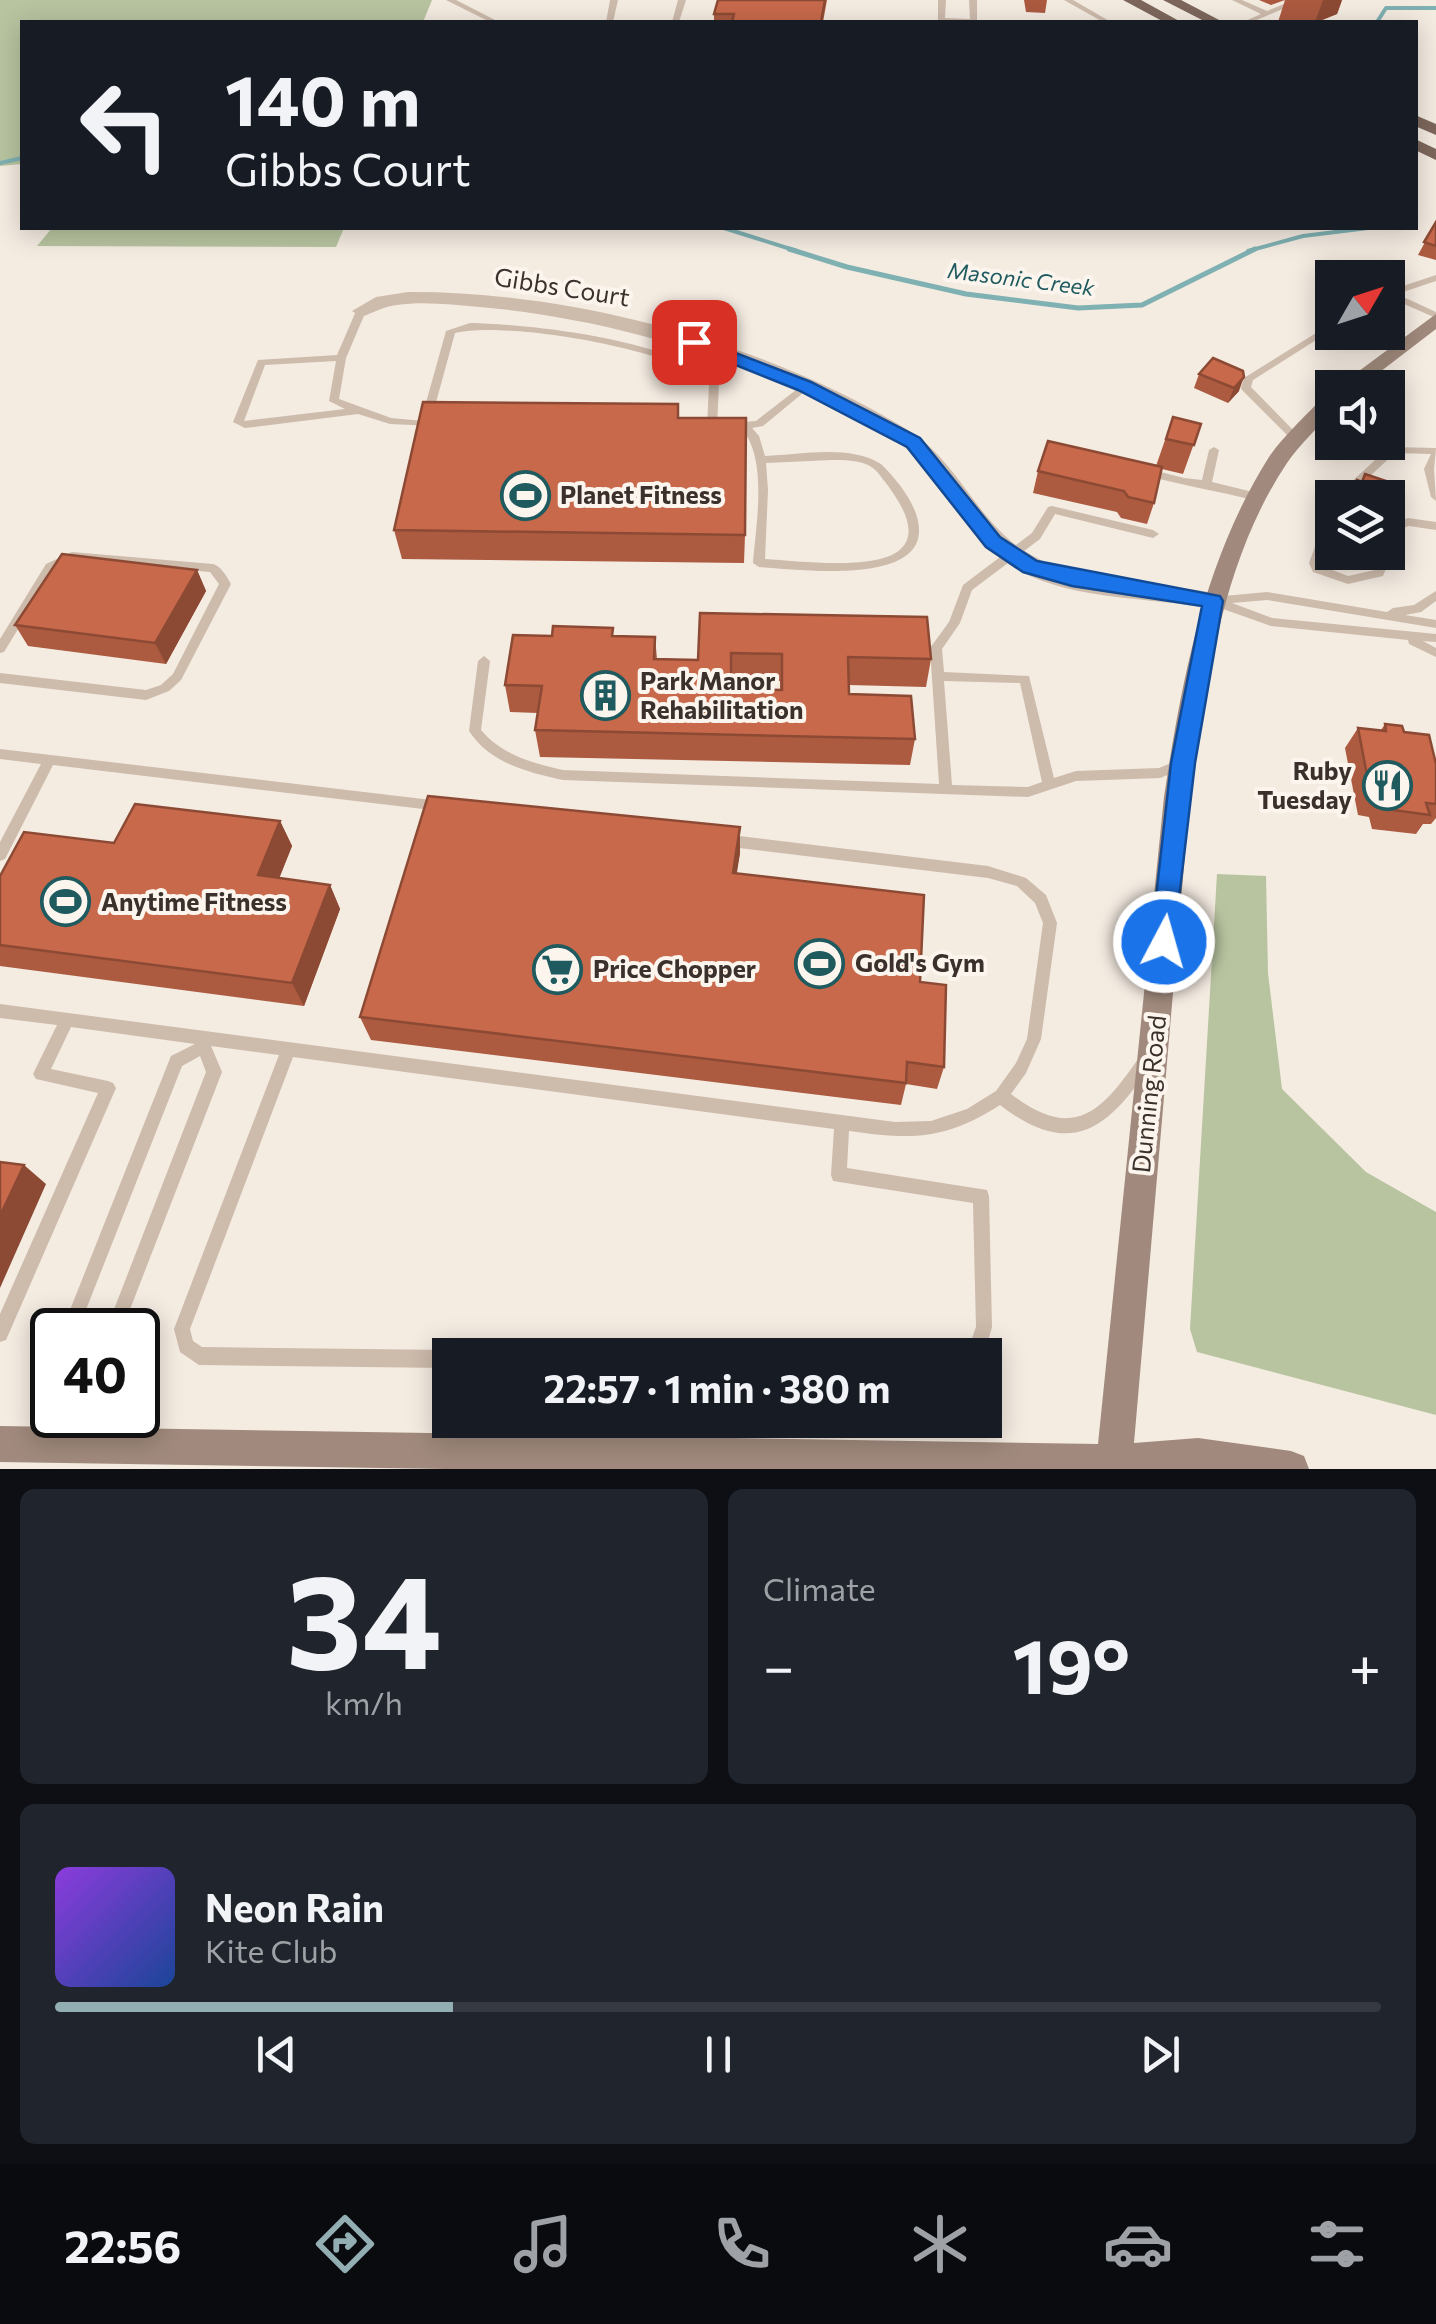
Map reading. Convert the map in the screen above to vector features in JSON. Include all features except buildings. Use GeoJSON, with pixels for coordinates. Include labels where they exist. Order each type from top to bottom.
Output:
{"type":"FeatureCollection","features":[{"type":"Feature","properties":{"kind":"main road"},"geometry":{"type":"LineString","coordinates":[[1130,0],[1170,20]]}},
{"type":"Feature","properties":{"kind":"main road"},"geometry":{"type":"LineString","coordinates":[[1171,0],[1212,20]]}},
{"type":"Feature","properties":{"kind":"street","name":"Gibbs Court"},"geometry":{"type":"LineString","coordinates":[[361,311],[377,303],[412,298],[547,308],[678,337],[805,386],[914,443],[993,542],[1049,574],[1213,601]]}},
{"type":"Feature","properties":{"kind":"street"},"geometry":{"type":"LineString","coordinates":[[1369,370],[1436,317]]}},
{"type":"Feature","properties":{"kind":"street","name":"Dunning Road"},"geometry":{"type":"LineString","coordinates":[[1114,1466],[1129,1279],[1183,763],[1213,601],[1257,497],[1294,436],[1315,415]]}},
{"type":"Feature","properties":{"kind":"street"},"geometry":{"type":"LineString","coordinates":[[0,1444],[1114,1466],[1198,1456],[1291,1469]]}},
{"type":"Feature","properties":{"kind":"lane"},"geometry":{"type":"LineString","coordinates":[[450,0],[491,20]]}},
{"type":"Feature","properties":{"kind":"lane"},"geometry":{"type":"LineString","coordinates":[[1068,0],[1103,20]]}},
{"type":"Feature","properties":{"kind":"lane"},"geometry":{"type":"LineString","coordinates":[[1236,0],[1267,14]]}},
{"type":"Feature","properties":{"kind":"lane"},"geometry":{"type":"LineString","coordinates":[[1252,20],[1300,0]]}},
{"type":"Feature","properties":{"kind":"lane"},"geometry":{"type":"LineString","coordinates":[[1405,288],[1436,278]]}},
{"type":"Feature","properties":{"kind":"lane"},"geometry":{"type":"LineString","coordinates":[[1405,302],[1436,317]]}},
{"type":"Feature","properties":{"kind":"lane"},"geometry":{"type":"LineString","coordinates":[[361,311],[341,358],[334,401],[390,420],[442,424]]}},
{"type":"Feature","properties":{"kind":"lane"},"geometry":{"type":"LineString","coordinates":[[425,424],[451,330],[466,324],[504,326],[612,344],[702,372],[714,384],[712,426]]}},
{"type":"Feature","properties":{"kind":"lane"},"geometry":{"type":"LineString","coordinates":[[1294,436],[1246,388],[1250,378],[1315,337]]}},
{"type":"Feature","properties":{"kind":"lane"},"geometry":{"type":"LineString","coordinates":[[341,358],[261,362],[238,422],[245,425],[358,411]]}},
{"type":"Feature","properties":{"kind":"lane"},"geometry":{"type":"LineString","coordinates":[[697,426],[759,424],[805,386]]}},
{"type":"Feature","properties":{"kind":"lane"},"geometry":{"type":"LineString","coordinates":[[746,426],[758,440],[762,460],[759,564],[870,564],[891,560],[914,540],[916,528],[910,508],[872,462],[762,460]]}},
{"type":"Feature","properties":{"kind":"lane"},"geometry":{"type":"LineString","coordinates":[[1206,484],[1214,450]]}},
{"type":"Feature","properties":{"kind":"lane"},"geometry":{"type":"LineString","coordinates":[[1359,480],[1392,450],[1436,452],[1429,469],[1436,497]]}},
{"type":"Feature","properties":{"kind":"lane"},"geometry":{"type":"LineString","coordinates":[[1125,466],[1257,497]]}},
{"type":"Feature","properties":{"kind":"lane"},"geometry":{"type":"LineString","coordinates":[[946,790],[936,648],[954,623],[967,588],[1036,536],[1045,509],[1153,534]]}},
{"type":"Feature","properties":{"kind":"lane"},"geometry":{"type":"LineString","coordinates":[[1405,523],[1436,526]]}},
{"type":"Feature","properties":{"kind":"lane"},"geometry":{"type":"LineString","coordinates":[[0,649],[50,567],[72,556],[212,568],[226,584],[178,677],[164,688],[146,694],[0,678]]}},
{"type":"Feature","properties":{"kind":"lane"},"geometry":{"type":"LineString","coordinates":[[1319,570],[1348,580],[1380,570]]}},
{"type":"Feature","properties":{"kind":"lane"},"geometry":{"type":"LineString","coordinates":[[1213,601],[1266,596],[1436,624]]}},
{"type":"Feature","properties":{"kind":"lane"},"geometry":{"type":"LineString","coordinates":[[1373,614],[1417,608],[1436,596]]}},
{"type":"Feature","properties":{"kind":"lane"},"geometry":{"type":"LineString","coordinates":[[1213,601],[1271,622],[1436,638]]}},
{"type":"Feature","properties":{"kind":"lane"},"geometry":{"type":"LineString","coordinates":[[1406,638],[1436,653]]}},
{"type":"Feature","properties":{"kind":"lane"},"geometry":{"type":"LineString","coordinates":[[484,660],[475,731],[486,746],[537,769],[563,775],[1028,792],[1076,776],[1160,773],[1183,763]]}},
{"type":"Feature","properties":{"kind":"lane"},"geometry":{"type":"LineString","coordinates":[[938,676],[1025,679],[1050,785]]}},
{"type":"Feature","properties":{"kind":"lane"},"geometry":{"type":"LineString","coordinates":[[0,754],[460,808]]}},
{"type":"Feature","properties":{"kind":"lane"},"geometry":{"type":"LineString","coordinates":[[0,855],[50,759]]}},
{"type":"Feature","properties":{"kind":"lane"},"geometry":{"type":"LineString","coordinates":[[0,1011],[203,1043],[288,1050],[895,1130],[931,1128],[971,1115],[1000,1096],[1020,1068],[1034,1038],[1050,923],[1042,899],[1021,882],[988,872],[714,839]]}},
{"type":"Feature","properties":{"kind":"lane"},"geometry":{"type":"LineString","coordinates":[[0,1334],[108,1088],[42,1074],[67,1020]]}},
{"type":"Feature","properties":{"kind":"lane"},"geometry":{"type":"LineString","coordinates":[[79,1308],[176,1061],[203,1043]]}},
{"type":"Feature","properties":{"kind":"lane"},"geometry":{"type":"LineString","coordinates":[[123,1308],[214,1072],[203,1043]]}},
{"type":"Feature","properties":{"kind":"lane"},"geometry":{"type":"LineString","coordinates":[[1000,1096],[1040,1124],[1066,1128],[1092,1120],[1129,1086],[1156,1044]]}},
{"type":"Feature","properties":{"kind":"lane"},"geometry":{"type":"LineString","coordinates":[[288,1050],[182,1329],[186,1346],[199,1356],[432,1359]]}},
{"type":"Feature","properties":{"kind":"lane"},"geometry":{"type":"LineString","coordinates":[[842,1122],[838,1175],[981,1196],[984,1327],[980,1338]]}},
{"type":"Feature","properties":{"kind":"green space"},"geometry":{"type":"Polygon","coordinates":[[[0,0],[432,0],[424,20],[20,20],[20,164],[0,166],[0,0]]]}},
{"type":"Feature","properties":{"kind":"green space"},"geometry":{"type":"Polygon","coordinates":[[[50,230],[343,230],[336,247],[37,246],[50,230]]]}},
{"type":"Feature","properties":{"kind":"green space"},"geometry":{"type":"Polygon","coordinates":[[[1217,874],[1266,876],[1268,973],[1282,1089],[1366,1172],[1436,1212],[1436,1415],[1197,1352],[1190,1329],[1217,874]]]}},
{"type":"Feature","properties":{"kind":"waterway","name":"Masonic Creek"},"geometry":{"type":"LineString","coordinates":[[1378,20],[1386,8],[1436,8]]}},
{"type":"Feature","properties":{"kind":"waterway","name":"Masonic Creek"},"geometry":{"type":"LineString","coordinates":[[0,163],[20,158]]}},
{"type":"Feature","properties":{"kind":"waterway","name":"Masonic Creek"},"geometry":{"type":"LineString","coordinates":[[730,230],[797,251]]}},
{"type":"Feature","properties":{"kind":"waterway","name":"Masonic Creek"},"geometry":{"type":"LineString","coordinates":[[1255,249],[1303,236],[1352,230]]}},
{"type":"Feature","properties":{"kind":"waterway","name":"Masonic Creek"},"geometry":{"type":"LineString","coordinates":[[789,249],[847,267],[966,294],[1078,308],[1142,305],[1255,249]]}},
{"type":"Feature","properties":{"kind":"waterway","name":"Masonic Creek"},"geometry":{"type":"LineString","coordinates":[[1248,251],[1255,249]]}},
{"type":"Feature","properties":{"kind":"place","name":"Planet Fitness"},"geometry":{"type":"Point","coordinates":[525,495]}},
{"type":"Feature","properties":{"kind":"place","name":"Park Manor Rehabilitation"},"geometry":{"type":"Point","coordinates":[605,695]}},
{"type":"Feature","properties":{"kind":"place","name":"Ruby Tuesday"},"geometry":{"type":"Point","coordinates":[1387,785]}},
{"type":"Feature","properties":{"kind":"place","name":"Anytime Fitness"},"geometry":{"type":"Point","coordinates":[66,902]}},
{"type":"Feature","properties":{"kind":"place","name":"Gold's Gym"},"geometry":{"type":"Point","coordinates":[820,963]}},
{"type":"Feature","properties":{"kind":"place","name":"Price Chopper"},"geometry":{"type":"Point","coordinates":[558,969]}},
{"type":"Feature","properties":{"kind":"route"},"geometry":{"type":"LineString","coordinates":[[694,342],[805,386],[914,443],[993,542],[1030,567],[1049,574],[1213,601],[1183,763],[1164,942]]}}]}
